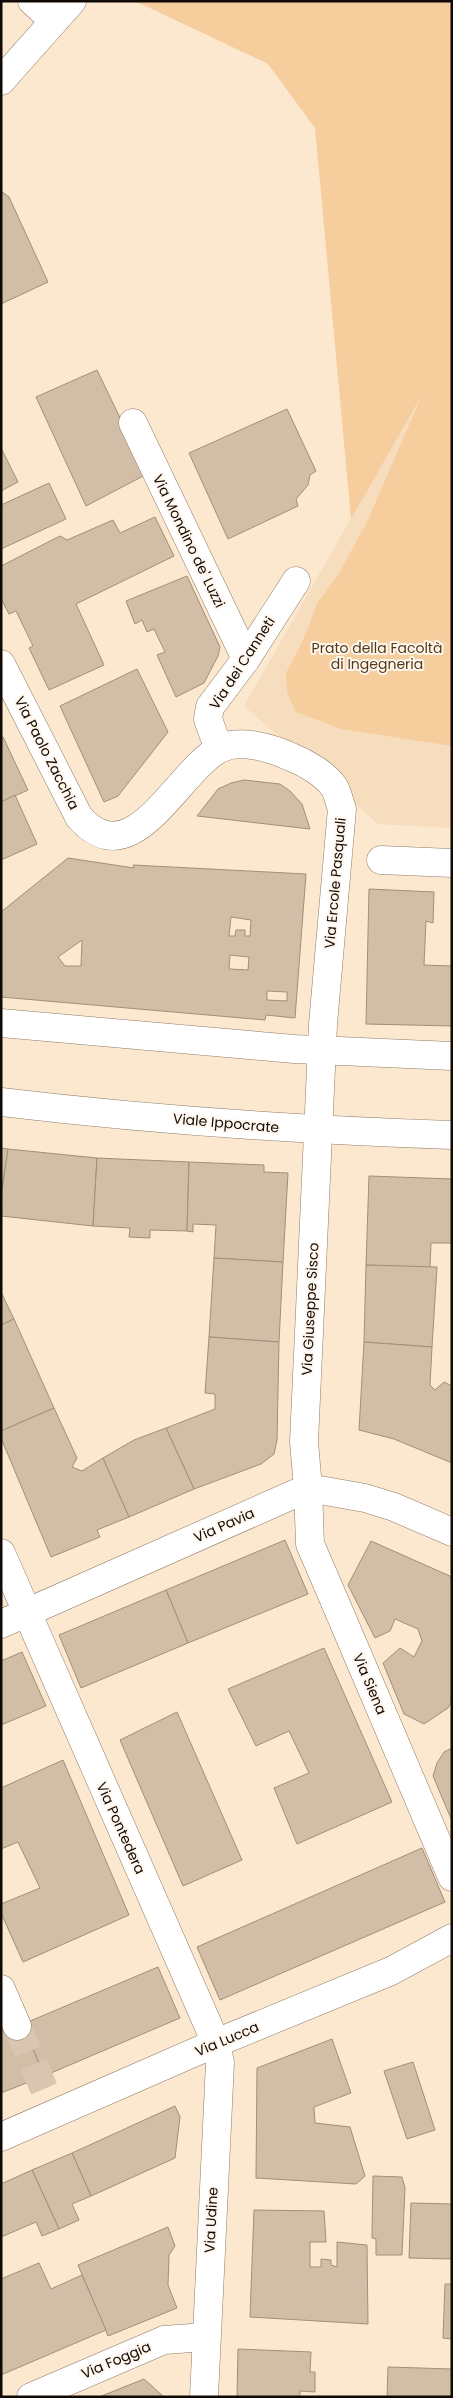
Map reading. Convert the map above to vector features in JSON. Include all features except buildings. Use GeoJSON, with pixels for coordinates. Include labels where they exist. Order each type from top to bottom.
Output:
{"type":"FeatureCollection","features":[{"type":"Feature","properties":{"kind":"street"},"geometry":{"type":"LineString","coordinates":[[32,1],[54,21]]}},
{"type":"Feature","properties":{"kind":"street"},"geometry":{"type":"LineString","coordinates":[[1,81],[72,1]]}},
{"type":"Feature","properties":{"kind":"street","name":"Via Mondino de' Luzzi"},"geometry":{"type":"LineString","coordinates":[[133,423],[246,659]]}},
{"type":"Feature","properties":{"kind":"street","name":"Via dei Canneti"},"geometry":{"type":"LineString","coordinates":[[222,748],[214,736],[208,719],[210,707],[246,659],[296,581]]}},
{"type":"Feature","properties":{"kind":"street","name":"Via Paolo Zacchia"},"geometry":{"type":"LineString","coordinates":[[1,664],[79,817],[90,830],[100,835]]}},
{"type":"Feature","properties":{"kind":"street","name":"Via Ercole Pasquali"},"geometry":{"type":"LineString","coordinates":[[100,835],[117,836],[131,831],[154,814],[199,765],[222,748],[245,745],[270,747],[298,759],[321,774],[335,788],[342,809],[321,1050],[317,1130]]}},
{"type":"Feature","properties":{"kind":"street"},"geometry":{"type":"LineString","coordinates":[[381,860],[452,863]]}},
{"type":"Feature","properties":{"kind":"street"},"geometry":{"type":"LineString","coordinates":[[1,1023],[89,1032],[321,1050],[452,1056]]}},
{"type":"Feature","properties":{"kind":"street","name":"Viale Ippocrate"},"geometry":{"type":"LineString","coordinates":[[1,1102],[86,1112],[317,1130],[452,1135]]}},
{"type":"Feature","properties":{"kind":"street","name":"Via Giuseppe Sisco"},"geometry":{"type":"LineString","coordinates":[[308,1488],[304,1442],[317,1130]]}},
{"type":"Feature","properties":{"kind":"street"},"geometry":{"type":"LineString","coordinates":[[308,1488],[345,1494],[394,1506],[452,1532]]}},
{"type":"Feature","properties":{"kind":"street","name":"Via Siena"},"geometry":{"type":"LineString","coordinates":[[308,1488],[310,1544],[452,1877]]}},
{"type":"Feature","properties":{"kind":"street","name":"Via Pavia"},"geometry":{"type":"LineString","coordinates":[[1,1624],[308,1488]]}},
{"type":"Feature","properties":{"kind":"street","name":"Via Pontedera"},"geometry":{"type":"LineString","coordinates":[[1,1553],[216,2043]]}},
{"type":"Feature","properties":{"kind":"street","name":"Via Lucca"},"geometry":{"type":"LineString","coordinates":[[1,2138],[216,2043],[391,1971],[452,1938]]}},
{"type":"Feature","properties":{"kind":"street"},"geometry":{"type":"LineString","coordinates":[[1,1989],[17,2026]]}},
{"type":"Feature","properties":{"kind":"street","name":"Via Udine"},"geometry":{"type":"LineString","coordinates":[[204,2397],[205,2337],[220,2062],[216,2043]]}},
{"type":"Feature","properties":{"kind":"street","name":"Via Foggia"},"geometry":{"type":"LineString","coordinates":[[31,2397],[164,2340],[205,2337]]}},
{"type":"Feature","properties":{"kind":"shaded area","name":"Prato della Facoltà di Ingegneria"},"geometry":{"type":"Polygon","coordinates":[[[452,341],[452,828],[378,824],[244,706],[452,341]]]}},
{"type":"Feature","properties":{"kind":"green space"},"geometry":{"type":"Polygon","coordinates":[[[135,1],[452,1],[452,341],[449,346],[452,344],[452,746],[341,729],[296,712],[287,693],[286,673],[303,640],[317,604],[339,573],[367,522],[422,395],[351,519],[315,128],[268,64],[135,1]]]}},
{"type":"Feature","properties":{"kind":"tunnel"},"geometry":{"type":"LineString","coordinates":[[17,2026],[44,2089]]}}]}
